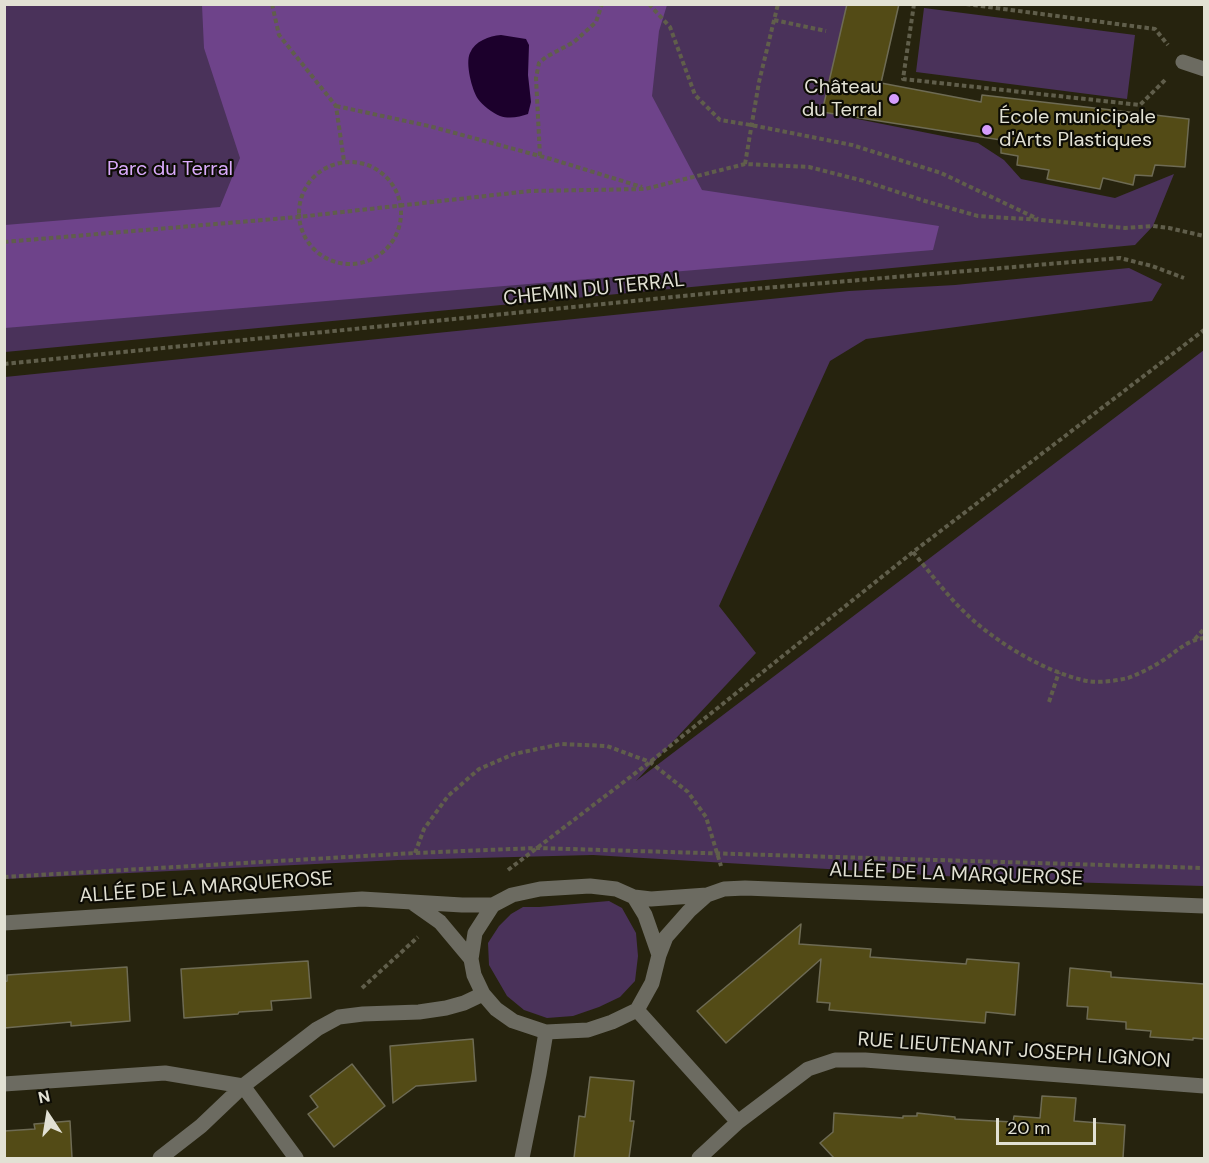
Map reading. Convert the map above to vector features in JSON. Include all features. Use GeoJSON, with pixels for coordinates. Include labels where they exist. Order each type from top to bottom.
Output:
{"type":"FeatureCollection","features":[{"type":"Feature","properties":{"kind":"street"},"geometry":{"type":"LineString","coordinates":[[1182,62],[1204,69]]}},
{"type":"Feature","properties":{"kind":"street"},"geometry":{"type":"LineString","coordinates":[[590,886],[616,889],[634,897],[645,915],[659,956],[652,983],[637,1010],[588,1030],[546,1032],[513,1022],[496,1010],[483,994],[474,975],[471,959],[475,933],[493,905],[512,895],[590,886]]}},
{"type":"Feature","properties":{"kind":"street","name":"ALLÉE DE LA MARQUEROSE"},"geometry":{"type":"LineString","coordinates":[[634,897],[707,895],[724,889],[746,888],[1204,906]]}},
{"type":"Feature","properties":{"kind":"street","name":"ALLÉE DE LA MARQUEROSE"},"geometry":{"type":"LineString","coordinates":[[659,956],[666,937],[689,910],[707,895]]}},
{"type":"Feature","properties":{"kind":"street","name":"ALLÉE DE LA MARQUEROSE"},"geometry":{"type":"LineString","coordinates":[[4,923],[362,899],[493,905]]}},
{"type":"Feature","properties":{"kind":"street"},"geometry":{"type":"LineString","coordinates":[[411,901],[440,922],[471,959]]}},
{"type":"Feature","properties":{"kind":"street"},"geometry":{"type":"LineString","coordinates":[[160,1158],[201,1126],[243,1086],[316,1029],[339,1017],[446,1008],[483,994]]}},
{"type":"Feature","properties":{"kind":"street"},"geometry":{"type":"LineString","coordinates":[[637,1010],[738,1122]]}},
{"type":"Feature","properties":{"kind":"street"},"geometry":{"type":"LineString","coordinates":[[522,1158],[546,1032]]}},
{"type":"Feature","properties":{"kind":"street","name":"RUE LIEUTENANT JOSEPH LIGNON"},"geometry":{"type":"LineString","coordinates":[[699,1158],[738,1122],[808,1069],[835,1060],[865,1060],[1204,1086]]}},
{"type":"Feature","properties":{"kind":"street"},"geometry":{"type":"LineString","coordinates":[[4,1084],[165,1073],[243,1086],[296,1158]]}},
{"type":"Feature","properties":{"kind":"path"},"geometry":{"type":"LineString","coordinates":[[272,4],[279,35],[336,106],[344,161]]}},
{"type":"Feature","properties":{"kind":"path"},"geometry":{"type":"LineString","coordinates":[[540,156],[536,78],[539,63],[574,42],[596,22],[603,4]]}},
{"type":"Feature","properties":{"kind":"path"},"geometry":{"type":"LineString","coordinates":[[650,4],[670,27],[695,95],[720,120],[852,145],[941,173],[1041,220]]}},
{"type":"Feature","properties":{"kind":"path"},"geometry":{"type":"LineString","coordinates":[[745,164],[751,125],[778,4]]}},
{"type":"Feature","properties":{"kind":"path"},"geometry":{"type":"LineString","coordinates":[[914,4],[903,79],[1140,105],[1182,62],[1155,28],[966,4]]}},
{"type":"Feature","properties":{"kind":"path"},"geometry":{"type":"LineString","coordinates":[[774,20],[826,31]]}},
{"type":"Feature","properties":{"kind":"path"},"geometry":{"type":"LineString","coordinates":[[336,106],[429,126],[540,156],[645,189]]}},
{"type":"Feature","properties":{"kind":"path"},"geometry":{"type":"LineString","coordinates":[[344,161],[364,163],[382,172],[395,187],[402,205],[400,226],[391,245],[376,258],[356,264],[335,263],[317,253],[304,237],[298,216],[301,197],[310,180],[326,168],[344,161]]}},
{"type":"Feature","properties":{"kind":"path"},"geometry":{"type":"LineString","coordinates":[[4,242],[298,216],[530,191],[645,189],[745,164],[809,166],[978,216],[1125,228],[1153,226],[1204,236]]}},
{"type":"Feature","properties":{"kind":"path","name":"CHEMIN DU TERRAL"},"geometry":{"type":"LineString","coordinates":[[4,364],[753,289],[1120,258],[1152,266],[1184,278]]}},
{"type":"Feature","properties":{"kind":"path"},"geometry":{"type":"LineString","coordinates":[[650,762],[913,552],[1204,330]]}},
{"type":"Feature","properties":{"kind":"path"},"geometry":{"type":"LineString","coordinates":[[913,552],[975,622],[1019,654],[1059,672],[1089,681],[1112,682],[1147,670],[1195,639],[1204,629]]}},
{"type":"Feature","properties":{"kind":"path"},"geometry":{"type":"LineString","coordinates":[[1195,639],[1204,638]]}},
{"type":"Feature","properties":{"kind":"path"},"geometry":{"type":"LineString","coordinates":[[1049,702],[1059,672]]}},
{"type":"Feature","properties":{"kind":"path"},"geometry":{"type":"LineString","coordinates":[[415,853],[424,829],[448,796],[479,769],[514,754],[561,744],[607,746],[650,762],[688,792],[706,817],[723,872]]}},
{"type":"Feature","properties":{"kind":"path"},"geometry":{"type":"LineString","coordinates":[[4,877],[536,848],[1204,868]]}},
{"type":"Feature","properties":{"kind":"green space","name":"Parc du Terral"},"geometry":{"type":"Polygon","coordinates":[[[4,5],[847,5],[822,112],[978,143],[1004,160],[1021,179],[1115,198],[1174,174],[1153,226],[1135,245],[5,352],[4,5]]]}},
{"type":"Feature","properties":{"kind":"green space"},"geometry":{"type":"Polygon","coordinates":[[[924,8],[1135,35],[1127,99],[916,72],[924,8]]]}},
{"type":"Feature","properties":{"kind":"green space"},"geometry":{"type":"Polygon","coordinates":[[[1129,268],[1162,284],[1152,301],[866,339],[830,361],[719,606],[756,653],[636,781],[1204,350],[1204,886],[1028,881],[593,855],[398,860],[5,879],[5,377],[849,291],[955,285],[1129,268]]]}},
{"type":"Feature","properties":{"kind":"green space"},"geometry":{"type":"Polygon","coordinates":[[[609,901],[622,908],[636,933],[638,956],[635,981],[620,997],[573,1016],[547,1018],[524,1010],[507,996],[489,965],[488,943],[499,926],[511,914],[523,907],[609,901]]]}},
{"type":"Feature","properties":{"kind":"shaded area"},"geometry":{"type":"Polygon","coordinates":[[[202,5],[667,5],[659,31],[652,96],[702,190],[939,226],[933,250],[5,328],[5,225],[220,207],[240,158],[204,48],[202,5]]]}},
{"type":"Feature","properties":{"kind":"shaded area"},"geometry":{"type":"Polygon","coordinates":[[[501,35],[526,39],[529,45],[528,75],[531,102],[528,114],[522,116],[497,115],[478,99],[472,83],[468,63],[472,49],[483,40],[501,35]]]}},
{"type":"Feature","properties":{"kind":"building","name":"Château du Terral"},"geometry":{"type":"Polygon","coordinates":[[[847,4],[899,4],[881,83],[981,102],[982,95],[1189,119],[1185,167],[1155,165],[1152,176],[1135,175],[1133,185],[1103,178],[1100,189],[1047,179],[1049,170],[1017,165],[1018,156],[1001,153],[1001,140],[822,112],[847,4]]]}},
{"type":"Feature","properties":{"kind":"building"},"geometry":{"type":"Polygon","coordinates":[[[801,924],[799,944],[871,949],[870,957],[966,964],[967,959],[1019,963],[1015,1015],[986,1012],[985,1023],[829,1010],[830,1003],[817,1002],[821,959],[726,1043],[697,1011],[801,924]]]}},
{"type":"Feature","properties":{"kind":"building"},"geometry":{"type":"Polygon","coordinates":[[[308,961],[311,998],[271,1001],[272,1010],[184,1018],[181,969],[308,961]]]}},
{"type":"Feature","properties":{"kind":"building"},"geometry":{"type":"Polygon","coordinates":[[[127,967],[130,1021],[71,1026],[71,1022],[4,1028],[4,982],[7,981],[7,975],[127,967]]]}},
{"type":"Feature","properties":{"kind":"building"},"geometry":{"type":"Polygon","coordinates":[[[1070,968],[1111,972],[1111,977],[1204,984],[1204,1039],[1150,1037],[1151,1031],[1126,1029],[1126,1022],[1087,1019],[1088,1007],[1067,1006],[1070,968]]]}},
{"type":"Feature","properties":{"kind":"building"},"geometry":{"type":"Polygon","coordinates":[[[473,1039],[476,1081],[416,1086],[393,1103],[390,1046],[473,1039]]]}},
{"type":"Feature","properties":{"kind":"building"},"geometry":{"type":"Polygon","coordinates":[[[352,1064],[385,1106],[334,1147],[308,1114],[318,1107],[310,1096],[352,1064]]]}},
{"type":"Feature","properties":{"kind":"building"},"geometry":{"type":"Polygon","coordinates":[[[590,1077],[634,1081],[630,1121],[634,1121],[629,1158],[574,1158],[579,1116],[585,1117],[590,1077]]]}},
{"type":"Feature","properties":{"kind":"building"},"geometry":{"type":"Polygon","coordinates":[[[1042,1096],[1076,1098],[1074,1121],[1125,1125],[1123,1158],[834,1158],[820,1143],[833,1132],[834,1113],[903,1118],[903,1116],[917,1116],[917,1113],[955,1117],[955,1119],[1013,1122],[1014,1116],[1040,1118],[1042,1096]]]}},
{"type":"Feature","properties":{"kind":"building"},"geometry":{"type":"Polygon","coordinates":[[[70,1121],[72,1158],[4,1158],[4,1131],[35,1129],[34,1124],[70,1121]]]}},
{"type":"Feature","properties":{"kind":"place","name":"Château du Terral"},"geometry":{"type":"Point","coordinates":[894,99]}},
{"type":"Feature","properties":{"kind":"place","name":"École municipale d'Arts Plastiques"},"geometry":{"type":"Point","coordinates":[987,130]}}]}
